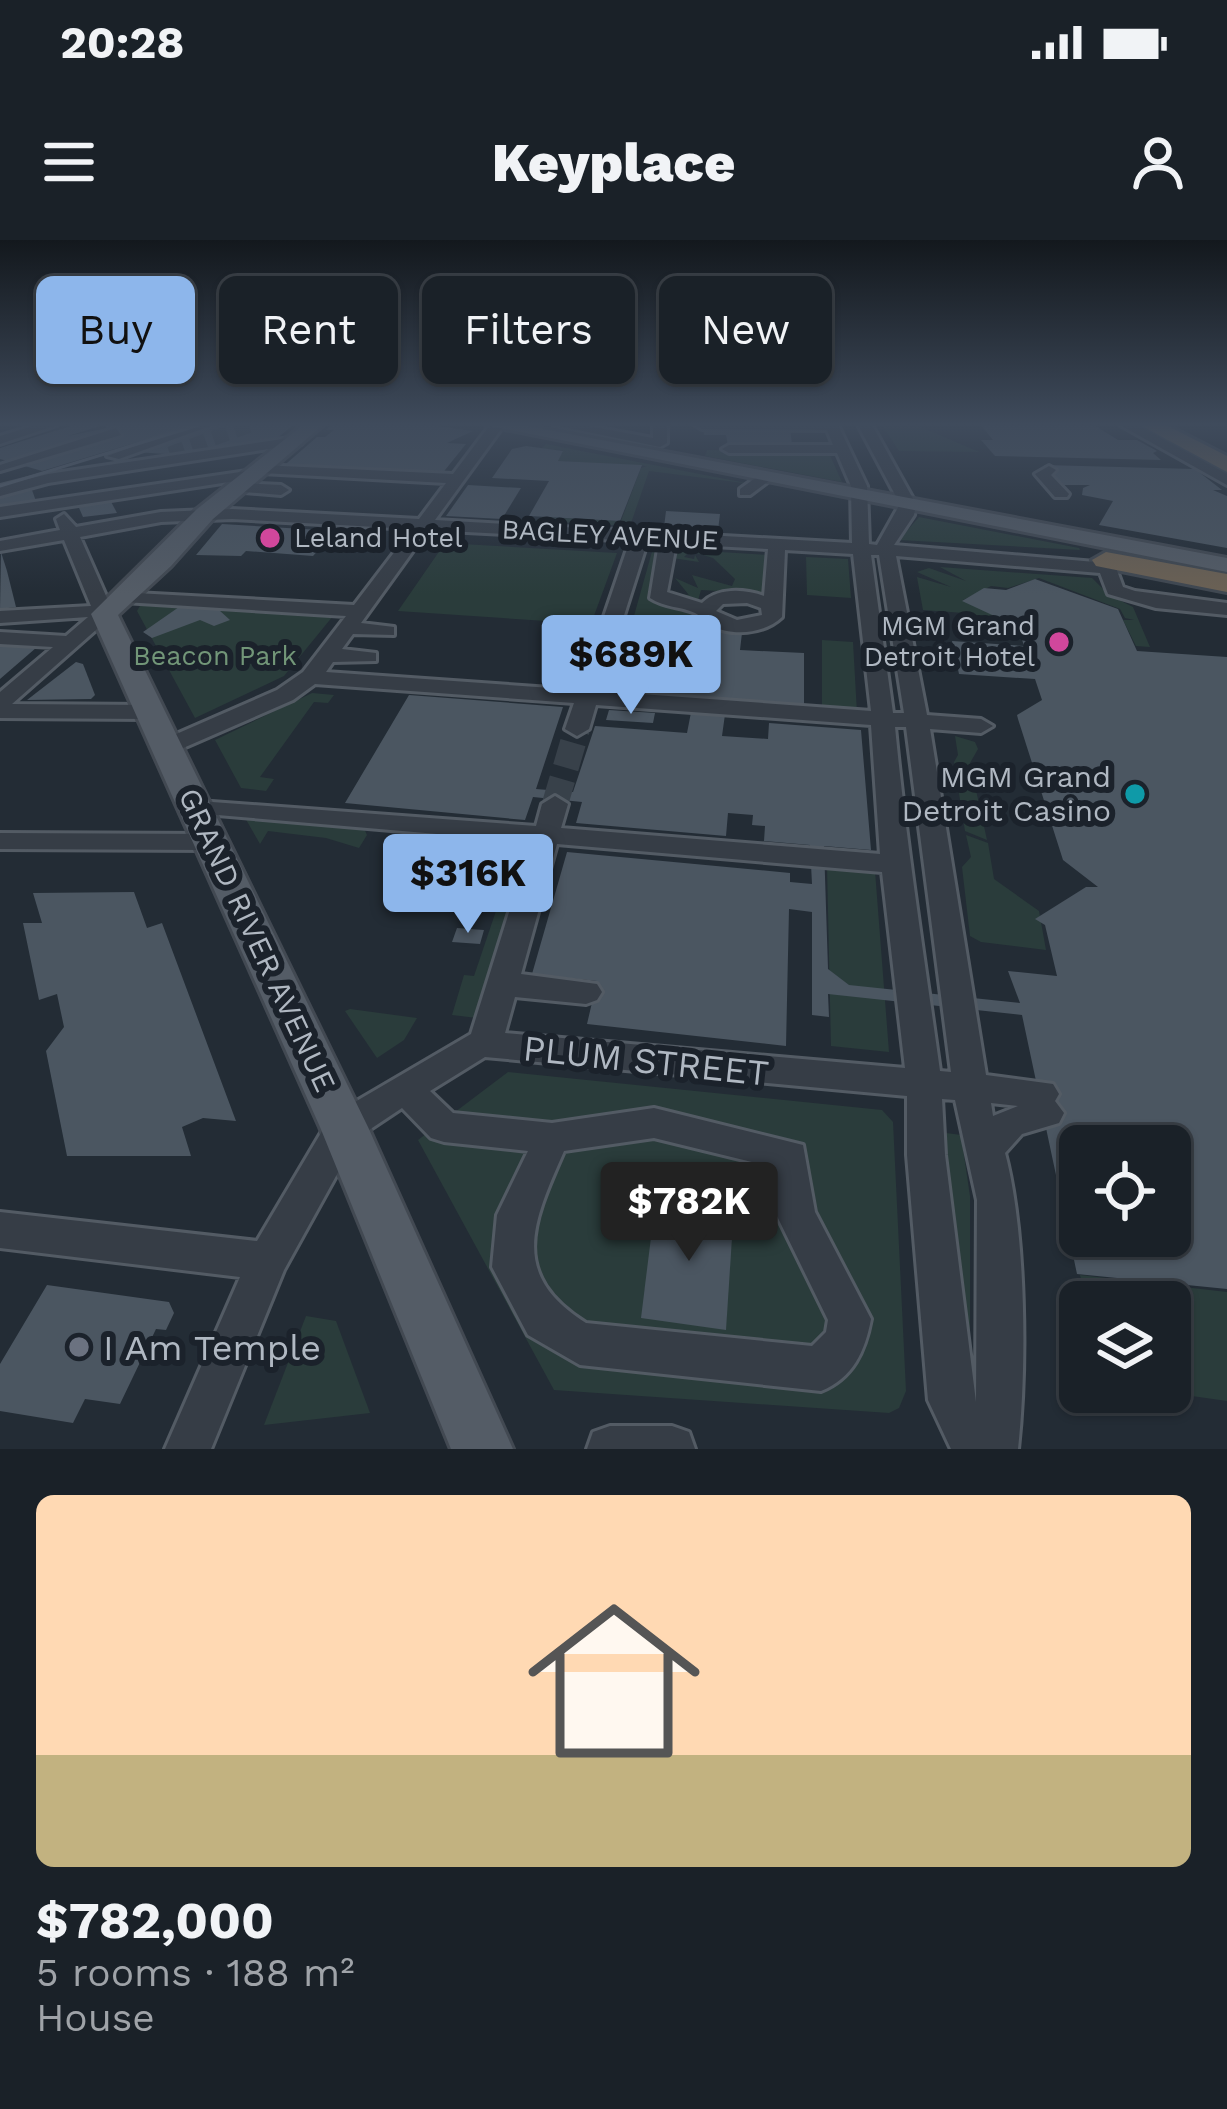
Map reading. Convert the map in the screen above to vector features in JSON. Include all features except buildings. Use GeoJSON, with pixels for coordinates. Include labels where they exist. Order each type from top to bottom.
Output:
{"type":"FeatureCollection","features":[{"type":"Feature","properties":{"kind":"highway"},"geometry":{"type":"LineString","coordinates":[[1107,564],[1227,587]]}},
{"type":"Feature","properties":{"kind":"main road"},"geometry":{"type":"LineString","coordinates":[[114,605],[205,514],[246,481]]}},
{"type":"Feature","properties":{"kind":"main road"},"geometry":{"type":"LineString","coordinates":[[789,481],[1227,565]]}},
{"type":"Feature","properties":{"kind":"main road","name":"GRAND RIVER AVENUE"},"geometry":{"type":"LineString","coordinates":[[114,605],[150,712],[344,1127],[482,1449]]}},
{"type":"Feature","properties":{"kind":"street"},"geometry":{"type":"LineString","coordinates":[[0,491],[38,481]]}},
{"type":"Feature","properties":{"kind":"street","name":"GRAND RIVER AVENUE"},"geometry":{"type":"LineString","coordinates":[[49,481],[70,534],[114,605]]}},
{"type":"Feature","properties":{"kind":"street"},"geometry":{"type":"LineString","coordinates":[[0,512],[229,481]]}},
{"type":"Feature","properties":{"kind":"street"},"geometry":{"type":"LineString","coordinates":[[258,481],[282,488]]}},
{"type":"Feature","properties":{"kind":"street"},"geometry":{"type":"LineString","coordinates":[[166,747],[285,695],[311,677],[456,481]]}},
{"type":"Feature","properties":{"kind":"street"},"geometry":{"type":"LineString","coordinates":[[745,492],[760,481]]}},
{"type":"Feature","properties":{"kind":"street"},"geometry":{"type":"LineString","coordinates":[[854,481],[883,719],[894,864],[903,903],[924,1085],[926,1155],[951,1400],[976,1449]]}},
{"type":"Feature","properties":{"kind":"street"},"geometry":{"type":"LineString","coordinates":[[895,481],[908,504],[906,515],[885,541],[935,825],[934,854],[971,1088],[987,1147],[1000,1233],[1000,1410],[995,1449]]}},
{"type":"Feature","properties":{"kind":"street"},"geometry":{"type":"LineString","coordinates":[[1049,481],[1061,494]]}},
{"type":"Feature","properties":{"kind":"street","name":"BAGLEY AVENUE"},"geometry":{"type":"LineString","coordinates":[[0,546],[205,514],[1107,564]]}},
{"type":"Feature","properties":{"kind":"street"},"geometry":{"type":"LineString","coordinates":[[669,538],[657,594],[676,605],[705,608],[717,621],[741,626],[764,622],[773,612],[777,544]]}},
{"type":"Feature","properties":{"kind":"street"},"geometry":{"type":"LineString","coordinates":[[577,729],[637,546]]}},
{"type":"Feature","properties":{"kind":"street"},"geometry":{"type":"LineString","coordinates":[[1107,564],[1114,590],[1148,602],[1227,609]]}},
{"type":"Feature","properties":{"kind":"street"},"geometry":{"type":"LineString","coordinates":[[705,608],[718,598],[743,596],[763,601],[773,612]]}},
{"type":"Feature","properties":{"kind":"street"},"geometry":{"type":"LineString","coordinates":[[0,617],[114,605],[354,620],[387,631]]}},
{"type":"Feature","properties":{"kind":"street"},"geometry":{"type":"LineString","coordinates":[[0,707],[114,605]]}},
{"type":"Feature","properties":{"kind":"street"},"geometry":{"type":"LineString","coordinates":[[870,623],[882,620],[901,627]]}},
{"type":"Feature","properties":{"kind":"street"},"geometry":{"type":"LineString","coordinates":[[0,638],[71,642]]}},
{"type":"Feature","properties":{"kind":"street"},"geometry":{"type":"LineString","coordinates":[[328,655],[369,657]]}},
{"type":"Feature","properties":{"kind":"street"},"geometry":{"type":"LineString","coordinates":[[311,677],[981,726]]}},
{"type":"Feature","properties":{"kind":"street"},"geometry":{"type":"LineString","coordinates":[[0,707],[150,712]]}},
{"type":"Feature","properties":{"kind":"street"},"geometry":{"type":"LineString","coordinates":[[883,749],[904,745],[924,758]]}},
{"type":"Feature","properties":{"kind":"street"},"geometry":{"type":"LineString","coordinates":[[890,817],[912,831],[935,825]]}},
{"type":"Feature","properties":{"kind":"street"},"geometry":{"type":"LineString","coordinates":[[485,1044],[550,819]]}},
{"type":"Feature","properties":{"kind":"street"},"geometry":{"type":"LineString","coordinates":[[0,841],[202,824],[550,819],[894,864]]}},
{"type":"Feature","properties":{"kind":"street"},"geometry":{"type":"LineString","coordinates":[[503,984],[586,992]]}},
{"type":"Feature","properties":{"kind":"street","name":"PLUM STREET"},"geometry":{"type":"LineString","coordinates":[[344,1127],[463,1051],[485,1044],[971,1088],[1043,1103],[1010,1123],[987,1147]]}},
{"type":"Feature","properties":{"kind":"street"},"geometry":{"type":"LineString","coordinates":[[404,1088],[444,1126],[552,1138],[654,1124],[790,1156],[796,1214],[850,1319],[845,1343],[821,1369],[580,1344],[543,1320],[512,1267],[517,1215],[552,1138]]}},
{"type":"Feature","properties":{"kind":"street"},"geometry":{"type":"LineString","coordinates":[[188,1449],[267,1262],[344,1127]]}},
{"type":"Feature","properties":{"kind":"street"},"geometry":{"type":"LineString","coordinates":[[0,1230],[267,1262]]}},
{"type":"Feature","properties":{"kind":"street"},"geometry":{"type":"LineString","coordinates":[[610,1449],[672,1449]]}},
{"type":"Feature","properties":{"kind":"green space"},"geometry":{"type":"Polygon","coordinates":[[[636,481],[645,481],[630,526],[535,521],[542,517],[621,521],[636,481]]]}},
{"type":"Feature","properties":{"kind":"green space"},"geometry":{"type":"Polygon","coordinates":[[[919,517],[1079,548],[1080,550],[899,540],[919,517]]]}},
{"type":"Feature","properties":{"kind":"green space"},"geometry":{"type":"Polygon","coordinates":[[[445,543],[617,553],[591,624],[398,611],[445,543]]]}},
{"type":"Feature","properties":{"kind":"green space"},"geometry":{"type":"Polygon","coordinates":[[[653,548],[660,549],[652,596],[691,612],[694,627],[632,623],[653,548]]]}},
{"type":"Feature","properties":{"kind":"green space"},"geometry":{"type":"Polygon","coordinates":[[[674,549],[769,555],[767,594],[701,590],[697,604],[681,599],[679,594],[689,595],[675,578],[698,588],[692,575],[732,586],[735,579],[713,558],[690,551],[684,557],[694,559],[695,555],[699,562],[672,558],[674,549]]]}},
{"type":"Feature","properties":{"kind":"green space"},"geometry":{"type":"Polygon","coordinates":[[[806,557],[848,559],[851,598],[807,595],[806,557]]]}},
{"type":"Feature","properties":{"kind":"green space"},"geometry":{"type":"Polygon","coordinates":[[[940,567],[1092,578],[1109,595],[1133,607],[1150,647],[1136,646],[1123,620],[1134,620],[1125,618],[1120,609],[1039,578],[1008,588],[991,586],[963,600],[1018,627],[1022,640],[1013,639],[984,618],[923,610],[917,577],[951,587],[917,572],[929,568],[966,581],[940,567]]]}},
{"type":"Feature","properties":{"kind":"green space","name":"Beacon Park"},"geometry":{"type":"Polygon","coordinates":[[[141,604],[333,616],[284,676],[195,718],[137,611],[141,604]]]}},
{"type":"Feature","properties":{"kind":"green space"},"geometry":{"type":"Polygon","coordinates":[[[822,640],[853,642],[857,713],[822,710],[822,640]]]}},
{"type":"Feature","properties":{"kind":"green space"},"geometry":{"type":"Polygon","coordinates":[[[312,693],[334,695],[328,703],[314,702],[260,777],[274,779],[266,791],[241,788],[215,740],[312,693]]]}},
{"type":"Feature","properties":{"kind":"green space"},"geometry":{"type":"Polygon","coordinates":[[[955,736],[975,742],[978,749],[970,763],[987,840],[965,831],[954,762],[958,755],[955,736]]]}},
{"type":"Feature","properties":{"kind":"green space"},"geometry":{"type":"Polygon","coordinates":[[[244,816],[363,826],[367,835],[359,848],[326,838],[268,831],[260,844],[244,816]]]}},
{"type":"Feature","properties":{"kind":"green space"},"geometry":{"type":"Polygon","coordinates":[[[966,835],[988,843],[994,879],[1039,911],[1046,950],[981,942],[970,936],[962,867],[971,857],[966,835]]]}},
{"type":"Feature","properties":{"kind":"green space"},"geometry":{"type":"Polygon","coordinates":[[[520,840],[535,841],[477,1018],[452,1015],[464,975],[474,976],[520,840]]]}},
{"type":"Feature","properties":{"kind":"green space"},"geometry":{"type":"Polygon","coordinates":[[[827,866],[875,871],[889,1052],[831,1046],[827,866]]]}},
{"type":"Feature","properties":{"kind":"green space"},"geometry":{"type":"Polygon","coordinates":[[[345,1011],[417,1018],[404,1040],[377,1058],[345,1011]]]}},
{"type":"Feature","properties":{"kind":"green space"},"geometry":{"type":"Polygon","coordinates":[[[508,1072],[882,1110],[893,1122],[906,1391],[899,1408],[889,1413],[554,1390],[418,1140],[508,1072]]]}},
{"type":"Feature","properties":{"kind":"green space"},"geometry":{"type":"Polygon","coordinates":[[[946,1133],[961,1135],[970,1196],[970,1373],[945,1163],[946,1133]]]}},
{"type":"Feature","properties":{"kind":"green space"},"geometry":{"type":"Polygon","coordinates":[[[1080,1275],[1132,1281],[1082,1281],[1080,1275]]]}},
{"type":"Feature","properties":{"kind":"green space"},"geometry":{"type":"Polygon","coordinates":[[[1191,1288],[1227,1292],[1227,1401],[1191,1396],[1191,1288]]]}},
{"type":"Feature","properties":{"kind":"green space"},"geometry":{"type":"Polygon","coordinates":[[[306,1316],[336,1321],[370,1413],[264,1425],[306,1316]]]}},
{"type":"Feature","properties":{"kind":"tunnel"},"geometry":{"type":"LineString","coordinates":[[555,804],[577,729]]}},
{"type":"Feature","properties":{"kind":"tram line"},"geometry":{"type":"LineString","coordinates":[[0,486],[15,481]]}},
{"type":"Feature","properties":{"kind":"place","name":"Leland Hotel"},"geometry":{"type":"Point","coordinates":[270,538]}},
{"type":"Feature","properties":{"kind":"place","name":"MGM Grand Detroit Hotel"},"geometry":{"type":"Point","coordinates":[1059,642]}},
{"type":"Feature","properties":{"kind":"place","name":"MGM Grand Detroit Casino"},"geometry":{"type":"Point","coordinates":[1135,794]}},
{"type":"Feature","properties":{"kind":"place","name":"I Am Temple"},"geometry":{"type":"Point","coordinates":[79,1347]}}]}
